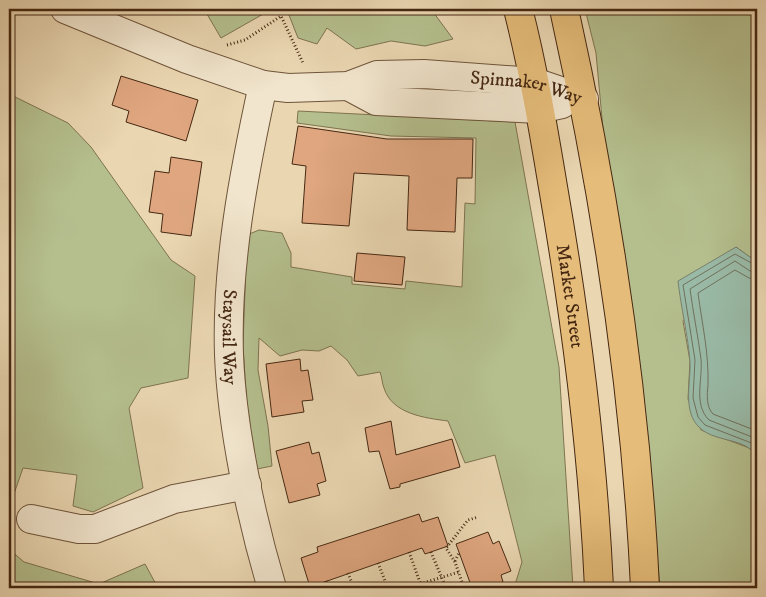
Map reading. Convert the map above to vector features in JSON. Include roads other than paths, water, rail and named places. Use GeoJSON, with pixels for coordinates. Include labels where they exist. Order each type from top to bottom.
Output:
{"type":"FeatureCollection","features":[{"type":"Feature","properties":{"kind":"main road","name":"Market Street"},"geometry":{"type":"LineString","coordinates":[[518,9],[539,108],[563,245],[584,395],[593,475],[599,588]]}},
{"type":"Feature","properties":{"kind":"main road"},"geometry":{"type":"LineString","coordinates":[[564,9],[584,99],[620,316],[645,588]]}},
{"type":"Feature","properties":{"kind":"street","name":"Spinnaker Way"},"geometry":{"type":"LineString","coordinates":[[66,9],[187,59],[264,85],[288,88],[348,86],[377,75],[424,74],[534,82],[584,99]]}},
{"type":"Feature","properties":{"kind":"street","name":"Staysail Way"},"geometry":{"type":"LineString","coordinates":[[264,85],[254,125],[237,227],[230,307],[229,354],[232,397],[247,485],[259,541],[272,588]]}},
{"type":"Feature","properties":{"kind":"street","name":"Spinnaker Way"},"geometry":{"type":"LineString","coordinates":[[348,86],[376,101],[539,108],[584,99]]}},
{"type":"Feature","properties":{"kind":"street"},"geometry":{"type":"LineString","coordinates":[[31,519],[79,529],[95,528],[174,499],[247,485]]}},
{"type":"Feature","properties":{"kind":"water"},"geometry":{"type":"Polygon","coordinates":[[[736,247],[757,262],[757,457],[746,446],[714,436],[700,428],[694,421],[689,406],[690,362],[678,281],[736,247]]]}}]}
